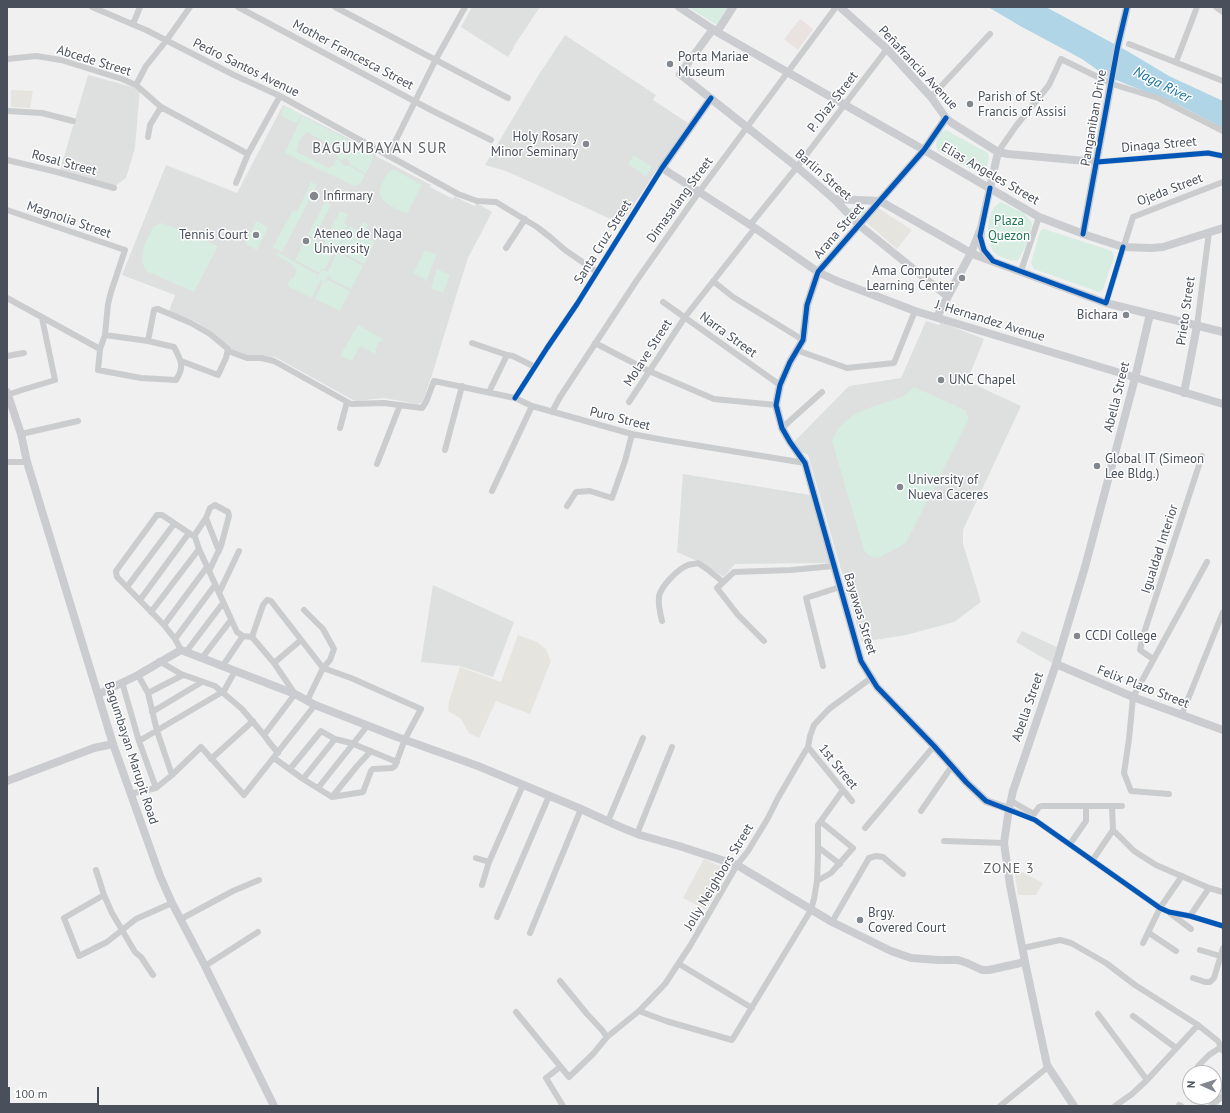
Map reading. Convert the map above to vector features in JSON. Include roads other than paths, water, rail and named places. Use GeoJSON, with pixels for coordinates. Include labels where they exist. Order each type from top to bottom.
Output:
{"type":"FeatureCollection","features":[{"type":"Feature","properties":{"kind":"street","name":"Pedro Santos Avenue"},"geometry":{"type":"LineString","coordinates":[[92,7],[133,24],[234,75],[280,96],[458,194],[477,201],[496,202],[525,219],[565,250],[597,272]]}},
{"type":"Feature","properties":{"kind":"street"},"geometry":{"type":"LineString","coordinates":[[133,24],[140,7]]}},
{"type":"Feature","properties":{"kind":"street"},"geometry":{"type":"LineString","coordinates":[[136,85],[146,66],[190,7]]}},
{"type":"Feature","properties":{"kind":"street","name":"Mother Francesca Street"},"geometry":{"type":"LineString","coordinates":[[238,7],[490,140]]}},
{"type":"Feature","properties":{"kind":"street"},"geometry":{"type":"LineString","coordinates":[[336,7],[508,98]]}},
{"type":"Feature","properties":{"kind":"street"},"geometry":{"type":"LineString","coordinates":[[388,156],[436,59],[465,7]]}},
{"type":"Feature","properties":{"kind":"street","name":"Elias Angeles Street"},"geometry":{"type":"LineString","coordinates":[[679,7],[715,30],[1039,217],[1083,234],[1123,247],[1162,247],[1223,228]]}},
{"type":"Feature","properties":{"kind":"street"},"geometry":{"type":"LineString","coordinates":[[715,30],[734,7]]}},
{"type":"Feature","properties":{"kind":"street","name":"Dimasalang Street"},"geometry":{"type":"LineString","coordinates":[[552,412],[595,343],[637,280],[747,126],[836,7]]}},
{"type":"Feature","properties":{"kind":"street","name":"Peñafrancia Avenue"},"geometry":{"type":"LineString","coordinates":[[840,7],[887,49],[931,98],[946,118],[998,152],[1097,162]]}},
{"type":"Feature","properties":{"kind":"street","name":"Panganiban Drive"},"geometry":{"type":"LineString","coordinates":[[1083,234],[1118,45],[1127,7]]}},
{"type":"Feature","properties":{"kind":"street"},"geometry":{"type":"LineString","coordinates":[[1176,62],[1197,7]]}},
{"type":"Feature","properties":{"kind":"street"},"geometry":{"type":"LineString","coordinates":[[1216,7],[1223,12]]}},
{"type":"Feature","properties":{"kind":"street","name":"Barlin Street"},"geometry":{"type":"LineString","coordinates":[[715,30],[680,74],[747,126],[834,199],[859,225],[947,296]]}},
{"type":"Feature","properties":{"kind":"street"},"geometry":{"type":"LineString","coordinates":[[931,98],[990,34]]}},
{"type":"Feature","properties":{"kind":"street"},"geometry":{"type":"LineString","coordinates":[[1129,44],[1223,81]]}},
{"type":"Feature","properties":{"kind":"street","name":"P. Diaz Street"},"geometry":{"type":"LineString","coordinates":[[685,317],[796,167],[887,49]]}},
{"type":"Feature","properties":{"kind":"street","name":"Abcede Street"},"geometry":{"type":"LineString","coordinates":[[7,59],[36,56],[61,60],[116,77],[136,85],[161,107],[248,154]]}},
{"type":"Feature","properties":{"kind":"street"},"geometry":{"type":"LineString","coordinates":[[993,261],[988,256],[982,245],[980,236],[998,152],[1016,126],[1050,85],[1061,58],[1112,83],[1158,98],[1223,131]]}},
{"type":"Feature","properties":{"kind":"street"},"geometry":{"type":"LineString","coordinates":[[236,183],[248,154],[280,96]]}},
{"type":"Feature","properties":{"kind":"street","name":"Santa Cruz Street"},"geometry":{"type":"LineString","coordinates":[[515,398],[577,304],[662,168],[711,98]]}},
{"type":"Feature","properties":{"kind":"street"},"geometry":{"type":"LineString","coordinates":[[148,137],[150,125],[161,107]]}},
{"type":"Feature","properties":{"kind":"street"},"geometry":{"type":"LineString","coordinates":[[7,111],[42,113],[73,121]]}},
{"type":"Feature","properties":{"kind":"street","name":"Arana Street"},"geometry":{"type":"LineString","coordinates":[[805,463],[782,428],[776,405],[780,385],[796,350],[803,340],[807,305],[818,272],[924,150],[946,118]]}},
{"type":"Feature","properties":{"kind":"street","name":"Dinaga Street"},"geometry":{"type":"LineString","coordinates":[[1097,162],[1208,153],[1223,156]]}},
{"type":"Feature","properties":{"kind":"street","name":"Rosal Street"},"geometry":{"type":"LineString","coordinates":[[7,160],[114,188]]}},
{"type":"Feature","properties":{"kind":"street","name":"J. Hernandez Avenue"},"geometry":{"type":"LineString","coordinates":[[662,168],[752,226],[818,272],[837,281],[915,311],[1223,404]]}},
{"type":"Feature","properties":{"kind":"street","name":"Ojeda Street"},"geometry":{"type":"LineString","coordinates":[[1123,247],[1133,216],[1223,182]]}},
{"type":"Feature","properties":{"kind":"street"},"geometry":{"type":"LineString","coordinates":[[834,199],[880,201],[971,253],[1106,303],[1223,332]]}},
{"type":"Feature","properties":{"kind":"street","name":"Magnolia Street"},"geometry":{"type":"LineString","coordinates":[[7,210],[124,250],[110,292],[105,335]]}},
{"type":"Feature","properties":{"kind":"street"},"geometry":{"type":"LineString","coordinates":[[1021,271],[1039,217]]}},
{"type":"Feature","properties":{"kind":"street"},"geometry":{"type":"LineString","coordinates":[[506,248],[525,219]]}},
{"type":"Feature","properties":{"kind":"street"},"geometry":{"type":"LineString","coordinates":[[937,317],[971,253],[981,228]]}},
{"type":"Feature","properties":{"kind":"street","name":"Prieto Street"},"geometry":{"type":"LineString","coordinates":[[1184,392],[1197,326],[1209,232]]}},
{"type":"Feature","properties":{"kind":"street"},"geometry":{"type":"LineString","coordinates":[[1106,303],[1123,247]]}},
{"type":"Feature","properties":{"kind":"street"},"geometry":{"type":"LineString","coordinates":[[713,281],[733,297],[803,340]]}},
{"type":"Feature","properties":{"kind":"street"},"geometry":{"type":"LineString","coordinates":[[7,298],[100,349]]}},
{"type":"Feature","properties":{"kind":"street","name":"Narra Street"},"geometry":{"type":"LineString","coordinates":[[663,302],[780,385]]}},
{"type":"Feature","properties":{"kind":"street"},"geometry":{"type":"LineString","coordinates":[[148,341],[154,310],[158,310],[191,323],[220,342],[228,349],[228,351],[248,358],[261,358],[274,361],[351,404],[368,403],[400,405],[377,464]]}},
{"type":"Feature","properties":{"kind":"street"},"geometry":{"type":"LineString","coordinates":[[796,350],[847,368],[894,363],[915,311]]}},
{"type":"Feature","properties":{"kind":"street","name":"Abella Street"},"geometry":{"type":"LineString","coordinates":[[1074,1106],[1047,1065],[1010,885],[1004,842],[1009,809],[1019,770],[1056,664],[1085,567],[1135,378],[1150,314]]}},
{"type":"Feature","properties":{"kind":"street","name":"Molave Street"},"geometry":{"type":"LineString","coordinates":[[629,402],[685,317]]}},
{"type":"Feature","properties":{"kind":"street"},"geometry":{"type":"LineString","coordinates":[[7,394],[56,380],[42,318]]}},
{"type":"Feature","properties":{"kind":"street"},"geometry":{"type":"LineString","coordinates":[[105,335],[148,341],[174,347],[182,361],[181,373],[176,380],[141,378],[98,370],[100,349],[105,335]]}},
{"type":"Feature","properties":{"kind":"street"},"geometry":{"type":"LineString","coordinates":[[472,343],[513,356],[535,367]]}},
{"type":"Feature","properties":{"kind":"street"},"geometry":{"type":"LineString","coordinates":[[595,343],[649,371],[714,399],[776,405]]}},
{"type":"Feature","properties":{"kind":"street"},"geometry":{"type":"LineString","coordinates":[[182,361],[218,375],[228,351]]}},
{"type":"Feature","properties":{"kind":"street"},"geometry":{"type":"LineString","coordinates":[[7,356],[24,353]]}},
{"type":"Feature","properties":{"kind":"street"},"geometry":{"type":"LineString","coordinates":[[489,392],[507,355]]}},
{"type":"Feature","properties":{"kind":"street","name":"Puro Street"},"geometry":{"type":"LineString","coordinates":[[400,405],[422,408],[426,402],[434,381],[515,398],[532,406],[632,434],[805,463]]}},
{"type":"Feature","properties":{"kind":"street"},"geometry":{"type":"LineString","coordinates":[[445,450],[462,386]]}},
{"type":"Feature","properties":{"kind":"street"},"geometry":{"type":"LineString","coordinates":[[782,428],[822,392]]}},
{"type":"Feature","properties":{"kind":"street","name":"Bagumbayan Marupit Road"},"geometry":{"type":"LineString","coordinates":[[7,394],[21,434],[27,462],[113,744],[160,876],[172,903],[205,966],[274,1106]]}},
{"type":"Feature","properties":{"kind":"street"},"geometry":{"type":"LineString","coordinates":[[340,428],[347,402]]}},
{"type":"Feature","properties":{"kind":"street"},"geometry":{"type":"LineString","coordinates":[[492,491],[532,406]]}},
{"type":"Feature","properties":{"kind":"street"},"geometry":{"type":"LineString","coordinates":[[21,434],[78,420]]}},
{"type":"Feature","properties":{"kind":"street"},"geometry":{"type":"LineString","coordinates":[[567,506],[576,492],[590,491],[612,498],[625,461],[632,434]]}},
{"type":"Feature","properties":{"kind":"street","name":"Igualdad Interior"},"geometry":{"type":"LineString","coordinates":[[1153,659],[1140,650],[1202,456]]}},
{"type":"Feature","properties":{"kind":"street"},"geometry":{"type":"LineString","coordinates":[[7,462],[27,462]]}},
{"type":"Feature","properties":{"kind":"street","name":"Bayawas Street"},"geometry":{"type":"LineString","coordinates":[[805,463],[861,661],[871,678],[882,692],[966,782],[986,801],[1009,809]]}},
{"type":"Feature","properties":{"kind":"street"},"geometry":{"type":"LineString","coordinates":[[140,600],[206,518],[210,508],[216,505],[228,512],[229,516],[219,550],[208,569],[164,625]]}},
{"type":"Feature","properties":{"kind":"street"},"geometry":{"type":"LineString","coordinates":[[295,694],[274,663],[252,637],[243,636],[237,632],[199,549],[191,535],[162,515],[157,515],[116,571],[117,577],[164,625],[184,651],[295,694],[315,705],[523,785],[637,834],[737,865],[832,922],[891,951],[911,958],[958,960],[967,962],[982,970],[989,970],[1025,962]]}},
{"type":"Feature","properties":{"kind":"street"},"geometry":{"type":"LineString","coordinates":[[206,518],[219,550]]}},
{"type":"Feature","properties":{"kind":"street"},"geometry":{"type":"LineString","coordinates":[[127,587],[174,524]]}},
{"type":"Feature","properties":{"kind":"street"},"geometry":{"type":"LineString","coordinates":[[151,612],[199,549]]}},
{"type":"Feature","properties":{"kind":"street"},"geometry":{"type":"LineString","coordinates":[[219,593],[239,551]]}},
{"type":"Feature","properties":{"kind":"street"},"geometry":{"type":"LineString","coordinates":[[1169,794],[1131,791],[1124,773],[1133,697],[1207,562]]}},
{"type":"Feature","properties":{"kind":"street"},"geometry":{"type":"LineString","coordinates":[[662,621],[659,612],[659,597],[664,585],[688,565],[698,563],[723,582]]}},
{"type":"Feature","properties":{"kind":"street"},"geometry":{"type":"LineString","coordinates":[[764,641],[738,615],[717,588],[734,572],[791,570],[834,566]]}},
{"type":"Feature","properties":{"kind":"street"},"geometry":{"type":"LineString","coordinates":[[176,639],[215,585]]}},
{"type":"Feature","properties":{"kind":"street"},"geometry":{"type":"LineString","coordinates":[[823,666],[806,598],[840,587]]}},
{"type":"Feature","properties":{"kind":"street"},"geometry":{"type":"LineString","coordinates":[[159,662],[183,675],[215,686],[242,709],[253,721],[264,734],[276,755],[290,769],[332,797],[363,792],[373,769],[392,768],[396,766],[405,739],[421,709],[351,678],[323,668],[272,600],[267,600],[263,605],[252,637]]}},
{"type":"Feature","properties":{"kind":"street"},"geometry":{"type":"LineString","coordinates":[[99,694],[138,675],[159,662],[184,651],[223,603]]}},
{"type":"Feature","properties":{"kind":"street"},"geometry":{"type":"LineString","coordinates":[[304,610],[323,629],[334,649],[330,660],[323,668],[307,701]]}},
{"type":"Feature","properties":{"kind":"street"},"geometry":{"type":"LineString","coordinates":[[1182,714],[1223,612]]}},
{"type":"Feature","properties":{"kind":"street"},"geometry":{"type":"LineString","coordinates":[[202,658],[231,620]]}},
{"type":"Feature","properties":{"kind":"street"},"geometry":{"type":"LineString","coordinates":[[222,667],[243,636]]}},
{"type":"Feature","properties":{"kind":"street"},"geometry":{"type":"LineString","coordinates":[[274,663],[301,640]]}},
{"type":"Feature","properties":{"kind":"street","name":"Felix Plazo Street"},"geometry":{"type":"LineString","coordinates":[[1056,664],[1133,697],[1223,730]]}},
{"type":"Feature","properties":{"kind":"street"},"geometry":{"type":"LineString","coordinates":[[139,741],[222,692],[235,671]]}},
{"type":"Feature","properties":{"kind":"street"},"geometry":{"type":"LineString","coordinates":[[138,675],[148,693],[157,731],[172,775]]}},
{"type":"Feature","properties":{"kind":"street"},"geometry":{"type":"LineString","coordinates":[[148,693],[183,675]]}},
{"type":"Feature","properties":{"kind":"street","name":"Jolly Neighbors Street"},"geometry":{"type":"LineString","coordinates":[[560,1067],[569,1077],[607,1038],[639,1010],[665,984],[679,964],[737,865],[748,851],[768,818],[808,747],[814,725],[829,709],[871,678]]}},
{"type":"Feature","properties":{"kind":"street"},"geometry":{"type":"LineString","coordinates":[[122,682],[139,741],[156,788]]}},
{"type":"Feature","properties":{"kind":"street"},"geometry":{"type":"LineString","coordinates":[[152,712],[202,682]]}},
{"type":"Feature","properties":{"kind":"street"},"geometry":{"type":"LineString","coordinates":[[264,734],[295,694]]}},
{"type":"Feature","properties":{"kind":"street"},"geometry":{"type":"LineString","coordinates":[[130,794],[156,788],[201,747],[244,795],[315,705]]}},
{"type":"Feature","properties":{"kind":"street"},"geometry":{"type":"LineString","coordinates":[[211,759],[253,721]]}},
{"type":"Feature","properties":{"kind":"street"},"geometry":{"type":"LineString","coordinates":[[318,788],[368,725]]}},
{"type":"Feature","properties":{"kind":"street"},"geometry":{"type":"LineString","coordinates":[[290,769],[321,732],[335,739],[353,744],[397,762]]}},
{"type":"Feature","properties":{"kind":"street"},"geometry":{"type":"LineString","coordinates":[[608,822],[643,738]]}},
{"type":"Feature","properties":{"kind":"street"},"geometry":{"type":"LineString","coordinates":[[303,779],[335,739]]}},
{"type":"Feature","properties":{"kind":"street"},"geometry":{"type":"LineString","coordinates":[[7,781],[94,748],[113,744]]}},
{"type":"Feature","properties":{"kind":"street"},"geometry":{"type":"LineString","coordinates":[[865,828],[934,746]]}},
{"type":"Feature","properties":{"kind":"street"},"geometry":{"type":"LineString","coordinates":[[637,834],[672,747]]}},
{"type":"Feature","properties":{"kind":"street","name":"1st Street"},"geometry":{"type":"LineString","coordinates":[[808,747],[852,801]]}},
{"type":"Feature","properties":{"kind":"street"},"geometry":{"type":"LineString","coordinates":[[332,797],[371,751]]}},
{"type":"Feature","properties":{"kind":"street"},"geometry":{"type":"LineString","coordinates":[[921,811],[952,766]]}},
{"type":"Feature","properties":{"kind":"street"},"geometry":{"type":"LineString","coordinates":[[482,885],[489,862],[523,785]]}},
{"type":"Feature","properties":{"kind":"street"},"geometry":{"type":"LineString","coordinates":[[639,1010],[666,1021],[732,1040],[811,910],[816,881],[818,826],[843,790]]}},
{"type":"Feature","properties":{"kind":"street"},"geometry":{"type":"LineString","coordinates":[[497,917],[549,796]]}},
{"type":"Feature","properties":{"kind":"street"},"geometry":{"type":"LineString","coordinates":[[1011,801],[1034,814],[1039,807],[1042,806],[1122,806]]}},
{"type":"Feature","properties":{"kind":"street"},"geometry":{"type":"LineString","coordinates":[[1018,813],[1021,806]]}},
{"type":"Feature","properties":{"kind":"street"},"geometry":{"type":"LineString","coordinates":[[1070,844],[1086,821],[1086,806]]}},
{"type":"Feature","properties":{"kind":"street"},"geometry":{"type":"LineString","coordinates":[[1092,861],[1113,830],[1112,806]]}},
{"type":"Feature","properties":{"kind":"street"},"geometry":{"type":"LineString","coordinates":[[530,933],[581,809]]}},
{"type":"Feature","properties":{"kind":"street"},"geometry":{"type":"LineString","coordinates":[[1009,809],[1035,820],[1160,908],[1169,912],[1190,916],[1223,926]]}},
{"type":"Feature","properties":{"kind":"street"},"geometry":{"type":"LineString","coordinates":[[816,881],[831,873],[853,848],[821,822]]}},
{"type":"Feature","properties":{"kind":"street"},"geometry":{"type":"LineString","coordinates":[[1113,830],[1134,851],[1156,865],[1209,888],[1223,892]]}},
{"type":"Feature","properties":{"kind":"street"},"geometry":{"type":"LineString","coordinates":[[944,841],[1004,842]]}},
{"type":"Feature","properties":{"kind":"street"},"geometry":{"type":"LineString","coordinates":[[818,847],[840,864]]}},
{"type":"Feature","properties":{"kind":"street"},"geometry":{"type":"LineString","coordinates":[[832,922],[869,858],[876,856],[883,857],[903,874]]}},
{"type":"Feature","properties":{"kind":"street"},"geometry":{"type":"LineString","coordinates":[[476,858],[489,862]]}},
{"type":"Feature","properties":{"kind":"street"},"geometry":{"type":"LineString","coordinates":[[96,870],[104,895],[121,930],[135,952],[141,957],[153,975]]}},
{"type":"Feature","properties":{"kind":"street"},"geometry":{"type":"LineString","coordinates":[[1143,943],[1160,908],[1182,876]]}},
{"type":"Feature","properties":{"kind":"street"},"geometry":{"type":"LineString","coordinates":[[181,919],[233,890],[259,880]]}},
{"type":"Feature","properties":{"kind":"street"},"geometry":{"type":"LineString","coordinates":[[1190,916],[1209,888]]}},
{"type":"Feature","properties":{"kind":"street"},"geometry":{"type":"LineString","coordinates":[[104,895],[64,918],[79,956],[107,942],[136,919],[172,903]]}},
{"type":"Feature","properties":{"kind":"street"},"geometry":{"type":"LineString","coordinates":[[1169,912],[1191,929]]}},
{"type":"Feature","properties":{"kind":"street"},"geometry":{"type":"LineString","coordinates":[[205,966],[258,932]]}},
{"type":"Feature","properties":{"kind":"street"},"geometry":{"type":"LineString","coordinates":[[1149,933],[1176,951]]}},
{"type":"Feature","properties":{"kind":"street"},"geometry":{"type":"LineString","coordinates":[[1023,948],[1060,940],[1071,943],[1106,963],[1136,985],[1198,1025],[1218,1041],[1222,1049],[1208,1056],[1199,1065]]}},
{"type":"Feature","properties":{"kind":"street"},"geometry":{"type":"LineString","coordinates":[[1193,978],[1210,982],[1214,978],[1223,948]]}},
{"type":"Feature","properties":{"kind":"street"},"geometry":{"type":"LineString","coordinates":[[1200,950],[1220,956]]}},
{"type":"Feature","properties":{"kind":"street"},"geometry":{"type":"LineString","coordinates":[[679,964],[752,1008]]}},
{"type":"Feature","properties":{"kind":"street"},"geometry":{"type":"LineString","coordinates":[[560,981],[602,1030],[607,1038]]}},
{"type":"Feature","properties":{"kind":"street"},"geometry":{"type":"LineString","coordinates":[[516,1012],[560,1067],[546,1078],[563,1106]]}},
{"type":"Feature","properties":{"kind":"street"},"geometry":{"type":"LineString","coordinates":[[1098,1014],[1147,1080]]}},
{"type":"Feature","properties":{"kind":"street"},"geometry":{"type":"LineString","coordinates":[[1133,1016],[1176,1048]]}},
{"type":"Feature","properties":{"kind":"street"},"geometry":{"type":"LineString","coordinates":[[1115,1106],[1132,1094],[1147,1080],[1198,1025]]}},
{"type":"Feature","properties":{"kind":"street"},"geometry":{"type":"LineString","coordinates":[[1000,1106],[1048,1066]]}},
{"type":"Feature","properties":{"kind":"street"},"geometry":{"type":"LineString","coordinates":[[1211,1106],[1223,1096]]}},
{"type":"Feature","properties":{"kind":"water","name":"Naga River"},"geometry":{"type":"Polygon","coordinates":[[[988,7],[1046,7],[1129,52],[1169,76],[1223,101],[1223,128],[1181,106],[1106,76],[1082,59],[988,7]]]}},
{"type":"Feature","properties":{"kind":"place","name":"Porta Mariae Museum"},"geometry":{"type":"Point","coordinates":[670,64]}},
{"type":"Feature","properties":{"kind":"place","name":"Parish of St. Francis of Assisi"},"geometry":{"type":"Point","coordinates":[970,104]}},
{"type":"Feature","properties":{"kind":"place","name":"Holy Rosary Minor Seminary"},"geometry":{"type":"Point","coordinates":[586,144]}},
{"type":"Feature","properties":{"kind":"place","name":"Infirmary"},"geometry":{"type":"Point","coordinates":[314,196]}},
{"type":"Feature","properties":{"kind":"place","name":"Tennis Court"},"geometry":{"type":"Point","coordinates":[256,235]}},
{"type":"Feature","properties":{"kind":"place","name":"Ateneo de Naga University"},"geometry":{"type":"Point","coordinates":[306,241]}},
{"type":"Feature","properties":{"kind":"place","name":"Ama Computer Learning Center"},"geometry":{"type":"Point","coordinates":[962,278]}},
{"type":"Feature","properties":{"kind":"place","name":"Bichara"},"geometry":{"type":"Point","coordinates":[1126,315]}},
{"type":"Feature","properties":{"kind":"place","name":"UNC Chapel"},"geometry":{"type":"Point","coordinates":[941,380]}},
{"type":"Feature","properties":{"kind":"place","name":"Global IT (Simeon Lee Bldg.)"},"geometry":{"type":"Point","coordinates":[1097,466]}},
{"type":"Feature","properties":{"kind":"place","name":"University of Nueva Caceres"},"geometry":{"type":"Point","coordinates":[900,487]}},
{"type":"Feature","properties":{"kind":"place","name":"CCDI College"},"geometry":{"type":"Point","coordinates":[1077,636]}},
{"type":"Feature","properties":{"kind":"place","name":"Brgy. Covered Court"},"geometry":{"type":"Point","coordinates":[860,920]}},
{"type":"Feature","properties":{"kind":"district","name":"BAGUMBAYAN SUR"},"geometry":{"type":"Point","coordinates":[380,149]}},
{"type":"Feature","properties":{"kind":"district","name":"ZONE 3"},"geometry":{"type":"Point","coordinates":[1009,869]}},
{"type":"Feature","properties":{"kind":"park label","name":"Plaza Quezon"},"geometry":{"type":"Point","coordinates":[1009,228]}}]}
